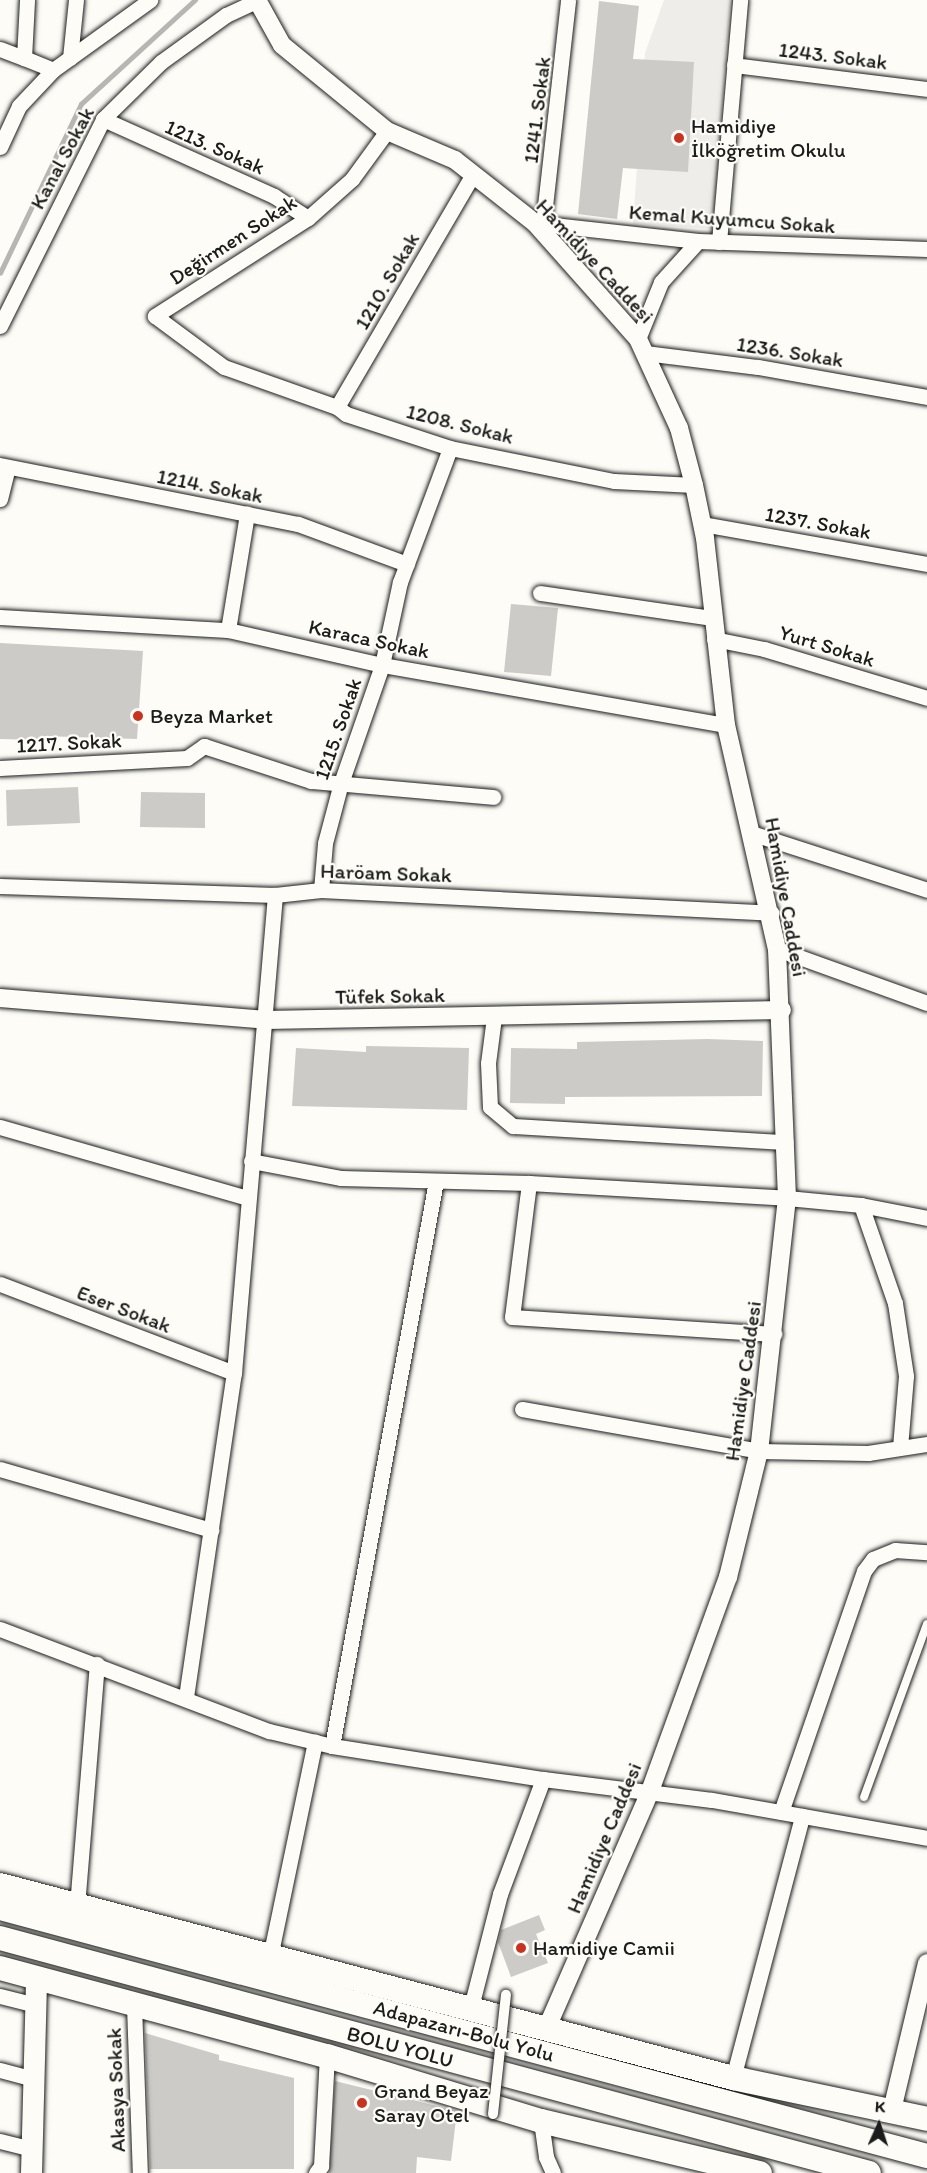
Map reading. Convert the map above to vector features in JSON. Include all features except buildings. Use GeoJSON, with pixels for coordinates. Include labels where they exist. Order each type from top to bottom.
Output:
{"type":"FeatureCollection","features":[{"type":"Feature","properties":{"kind":"highway"},"geometry":{"type":"LineString","coordinates":[[0,1885],[734,2078],[927,2119]]}},
{"type":"Feature","properties":{"kind":"highway","name":"Adapazarı-Bolu Yolu"},"geometry":{"type":"LineString","coordinates":[[0,1908],[927,2156]]}},
{"type":"Feature","properties":{"kind":"highway","name":"BOLU YOLU"},"geometry":{"type":"LineString","coordinates":[[0,1938],[869,2173]]}},
{"type":"Feature","properties":{"kind":"highway"},"geometry":{"type":"LineString","coordinates":[[0,1968],[327,2056],[542,2121],[734,2169],[760,2173]]}},
{"type":"Feature","properties":{"kind":"highway"},"geometry":{"type":"LineString","coordinates":[[716,2098],[840,2115],[927,2135]]}},
{"type":"Feature","properties":{"kind":"highway"},"geometry":{"type":"LineString","coordinates":[[726,2135],[826,2173]]}},
{"type":"Feature","properties":{"kind":"main road"},"geometry":{"type":"LineString","coordinates":[[31,2173],[36,1978]]}},
{"type":"Feature","properties":{"kind":"street"},"geometry":{"type":"LineString","coordinates":[[24,58],[27,0]]}},
{"type":"Feature","properties":{"kind":"street"},"geometry":{"type":"LineString","coordinates":[[70,58],[76,0]]}},
{"type":"Feature","properties":{"kind":"street"},"geometry":{"type":"LineString","coordinates":[[0,147],[19,106],[53,70],[150,0]]}},
{"type":"Feature","properties":{"kind":"street","name":"Hamidiye Caddesi"},"geometry":{"type":"LineString","coordinates":[[258,0],[282,45],[387,131],[454,160],[539,224],[642,346],[679,428],[694,485],[702,524],[726,724],[771,913],[777,949],[782,1010],[787,1198],[774,1334],[759,1451],[728,1577],[649,1794],[547,2028]]}},
{"type":"Feature","properties":{"kind":"street","name":"Kanal Sokak"},"geometry":{"type":"LineString","coordinates":[[0,326],[103,119],[161,62],[226,15],[258,0]]}},
{"type":"Feature","properties":{"kind":"street","name":"1241. Sokak"},"geometry":{"type":"LineString","coordinates":[[539,224],[568,0]]}},
{"type":"Feature","properties":{"kind":"street"},"geometry":{"type":"LineString","coordinates":[[719,242],[740,0]]}},
{"type":"Feature","properties":{"kind":"street"},"geometry":{"type":"LineString","coordinates":[[0,49],[53,70]]}},
{"type":"Feature","properties":{"kind":"street","name":"1243. Sokak"},"geometry":{"type":"LineString","coordinates":[[734,66],[927,89]]}},
{"type":"Feature","properties":{"kind":"street","name":"1213. Sokak"},"geometry":{"type":"LineString","coordinates":[[103,119],[274,196],[308,218]]}},
{"type":"Feature","properties":{"kind":"street","name":"Değirmen Sokak"},"geometry":{"type":"LineString","coordinates":[[224,368],[155,316],[308,218],[352,179],[387,131]]}},
{"type":"Feature","properties":{"kind":"street","name":"1210. Sokak"},"geometry":{"type":"LineString","coordinates":[[337,407],[473,174]]}},
{"type":"Feature","properties":{"kind":"street","name":"Kemal Kuyumcu Sokak"},"geometry":{"type":"LineString","coordinates":[[539,224],[698,241],[927,249]]}},
{"type":"Feature","properties":{"kind":"street"},"geometry":{"type":"LineString","coordinates":[[642,346],[661,282],[698,241]]}},
{"type":"Feature","properties":{"kind":"street","name":"1236. Sokak"},"geometry":{"type":"LineString","coordinates":[[642,346],[927,397]]}},
{"type":"Feature","properties":{"kind":"street","name":"1208. Sokak"},"geometry":{"type":"LineString","coordinates":[[224,368],[337,407],[346,414],[450,448],[614,482],[694,485]]}},
{"type":"Feature","properties":{"kind":"street","name":"1215. Sokak"},"geometry":{"type":"LineString","coordinates":[[321,890],[325,843],[341,783],[382,664],[407,564],[450,448]]}},
{"type":"Feature","properties":{"kind":"street"},"geometry":{"type":"LineString","coordinates":[[0,499],[4,466]]}},
{"type":"Feature","properties":{"kind":"street","name":"1214. Sokak"},"geometry":{"type":"LineString","coordinates":[[4,466],[298,524],[407,564]]}},
{"type":"Feature","properties":{"kind":"street"},"geometry":{"type":"LineString","coordinates":[[228,630],[247,514]]}},
{"type":"Feature","properties":{"kind":"street","name":"1237. Sokak"},"geometry":{"type":"LineString","coordinates":[[702,524],[927,564]]}},
{"type":"Feature","properties":{"kind":"street"},"geometry":{"type":"LineString","coordinates":[[540,594],[712,618]]}},
{"type":"Feature","properties":{"kind":"street","name":"Karaca Sokak"},"geometry":{"type":"LineString","coordinates":[[0,617],[228,630],[382,664],[726,724]]}},
{"type":"Feature","properties":{"kind":"street","name":"Yurt Sokak"},"geometry":{"type":"LineString","coordinates":[[714,639],[764,648],[927,698]]}},
{"type":"Feature","properties":{"kind":"street","name":"1217. Sokak"},"geometry":{"type":"LineString","coordinates":[[0,768],[187,758],[204,746],[311,781],[341,783]]}},
{"type":"Feature","properties":{"kind":"street"},"geometry":{"type":"LineString","coordinates":[[341,783],[493,797]]}},
{"type":"Feature","properties":{"kind":"street"},"geometry":{"type":"LineString","coordinates":[[753,834],[927,890]]}},
{"type":"Feature","properties":{"kind":"street","name":"Haröam Sokak"},"geometry":{"type":"LineString","coordinates":[[0,885],[275,895],[321,890],[771,913]]}},
{"type":"Feature","properties":{"kind":"street"},"geometry":{"type":"LineString","coordinates":[[186,1697],[234,1373],[250,1161],[266,1020],[275,895]]}},
{"type":"Feature","properties":{"kind":"street"},"geometry":{"type":"LineString","coordinates":[[777,949],[927,1003]]}},
{"type":"Feature","properties":{"kind":"street","name":"Tüfek Sokak"},"geometry":{"type":"LineString","coordinates":[[0,998],[266,1020],[782,1010]]}},
{"type":"Feature","properties":{"kind":"street"},"geometry":{"type":"LineString","coordinates":[[494,1017],[488,1063],[490,1107],[513,1126],[786,1142]]}},
{"type":"Feature","properties":{"kind":"street"},"geometry":{"type":"LineString","coordinates":[[0,1127],[248,1198]]}},
{"type":"Feature","properties":{"kind":"street"},"geometry":{"type":"LineString","coordinates":[[250,1161],[341,1178],[529,1183],[787,1198],[861,1205],[927,1218]]}},
{"type":"Feature","properties":{"kind":"street"},"geometry":{"type":"LineString","coordinates":[[332,1746],[436,1181]]}},
{"type":"Feature","properties":{"kind":"street"},"geometry":{"type":"LineString","coordinates":[[529,1183],[512,1317],[774,1334]]}},
{"type":"Feature","properties":{"kind":"street"},"geometry":{"type":"LineString","coordinates":[[861,1205],[895,1303],[906,1376],[900,1447]]}},
{"type":"Feature","properties":{"kind":"street","name":"Eser Sokak"},"geometry":{"type":"LineString","coordinates":[[0,1284],[234,1373]]}},
{"type":"Feature","properties":{"kind":"street"},"geometry":{"type":"LineString","coordinates":[[522,1409],[759,1451],[868,1453],[927,1444]]}},
{"type":"Feature","properties":{"kind":"street"},"geometry":{"type":"LineString","coordinates":[[0,1469],[211,1530]]}},
{"type":"Feature","properties":{"kind":"street"},"geometry":{"type":"LineString","coordinates":[[781,1812],[864,1571],[873,1559],[895,1550],[927,1552]]}},
{"type":"Feature","properties":{"kind":"street"},"geometry":{"type":"LineString","coordinates":[[0,1629],[186,1697],[269,1731],[332,1746],[543,1779],[781,1812],[927,1838]]}},
{"type":"Feature","properties":{"kind":"street"},"geometry":{"type":"LineString","coordinates":[[77,1906],[97,1664]]}},
{"type":"Feature","properties":{"kind":"street"},"geometry":{"type":"LineString","coordinates":[[270,1957],[315,1742]]}},
{"type":"Feature","properties":{"kind":"street"},"geometry":{"type":"LineString","coordinates":[[471,2007],[500,1894],[543,1779]]}},
{"type":"Feature","properties":{"kind":"street"},"geometry":{"type":"LineString","coordinates":[[734,2078],[802,1816]]}},
{"type":"Feature","properties":{"kind":"street"},"geometry":{"type":"LineString","coordinates":[[892,2110],[927,1963]]}},
{"type":"Feature","properties":{"kind":"street"},"geometry":{"type":"LineString","coordinates":[[494,2114],[506,1995]]}},
{"type":"Feature","properties":{"kind":"street"},"geometry":{"type":"LineString","coordinates":[[0,1996],[36,2005]]}},
{"type":"Feature","properties":{"kind":"street","name":"Akasya Sokak"},"geometry":{"type":"LineString","coordinates":[[134,2005],[140,2173]]}},
{"type":"Feature","properties":{"kind":"street"},"geometry":{"type":"LineString","coordinates":[[316,2173],[321,2166],[327,2056]]}},
{"type":"Feature","properties":{"kind":"street"},"geometry":{"type":"LineString","coordinates":[[0,2070],[34,2079]]}},
{"type":"Feature","properties":{"kind":"street"},"geometry":{"type":"LineString","coordinates":[[542,2121],[546,2157],[553,2173]]}},
{"type":"Feature","properties":{"kind":"street"},"geometry":{"type":"LineString","coordinates":[[0,2141],[32,2149]]}},
{"type":"Feature","properties":{"kind":"lane"},"geometry":{"type":"LineString","coordinates":[[864,1797],[927,1624]]}},
{"type":"Feature","properties":{"kind":"shaded area","name":"Hamidiye İlköğretim Okulu"},"geometry":{"type":"Polygon","coordinates":[[[664,0],[730,0],[713,229],[633,224],[645,53],[664,0]]]}},
{"type":"Feature","properties":{"kind":"waterway"},"geometry":{"type":"LineString","coordinates":[[0,273],[81,104],[195,0]]}},
{"type":"Feature","properties":{"kind":"place","name":"Hamidiye İlköğretim Okulu"},"geometry":{"type":"Point","coordinates":[679,138]}},
{"type":"Feature","properties":{"kind":"place","name":"Beyza Market"},"geometry":{"type":"Point","coordinates":[138,716]}},
{"type":"Feature","properties":{"kind":"place","name":"Hamidiye Camii"},"geometry":{"type":"Point","coordinates":[521,1948]}},
{"type":"Feature","properties":{"kind":"place","name":"Grand Beyaz Saray Otel"},"geometry":{"type":"Point","coordinates":[362,2103]}}]}
